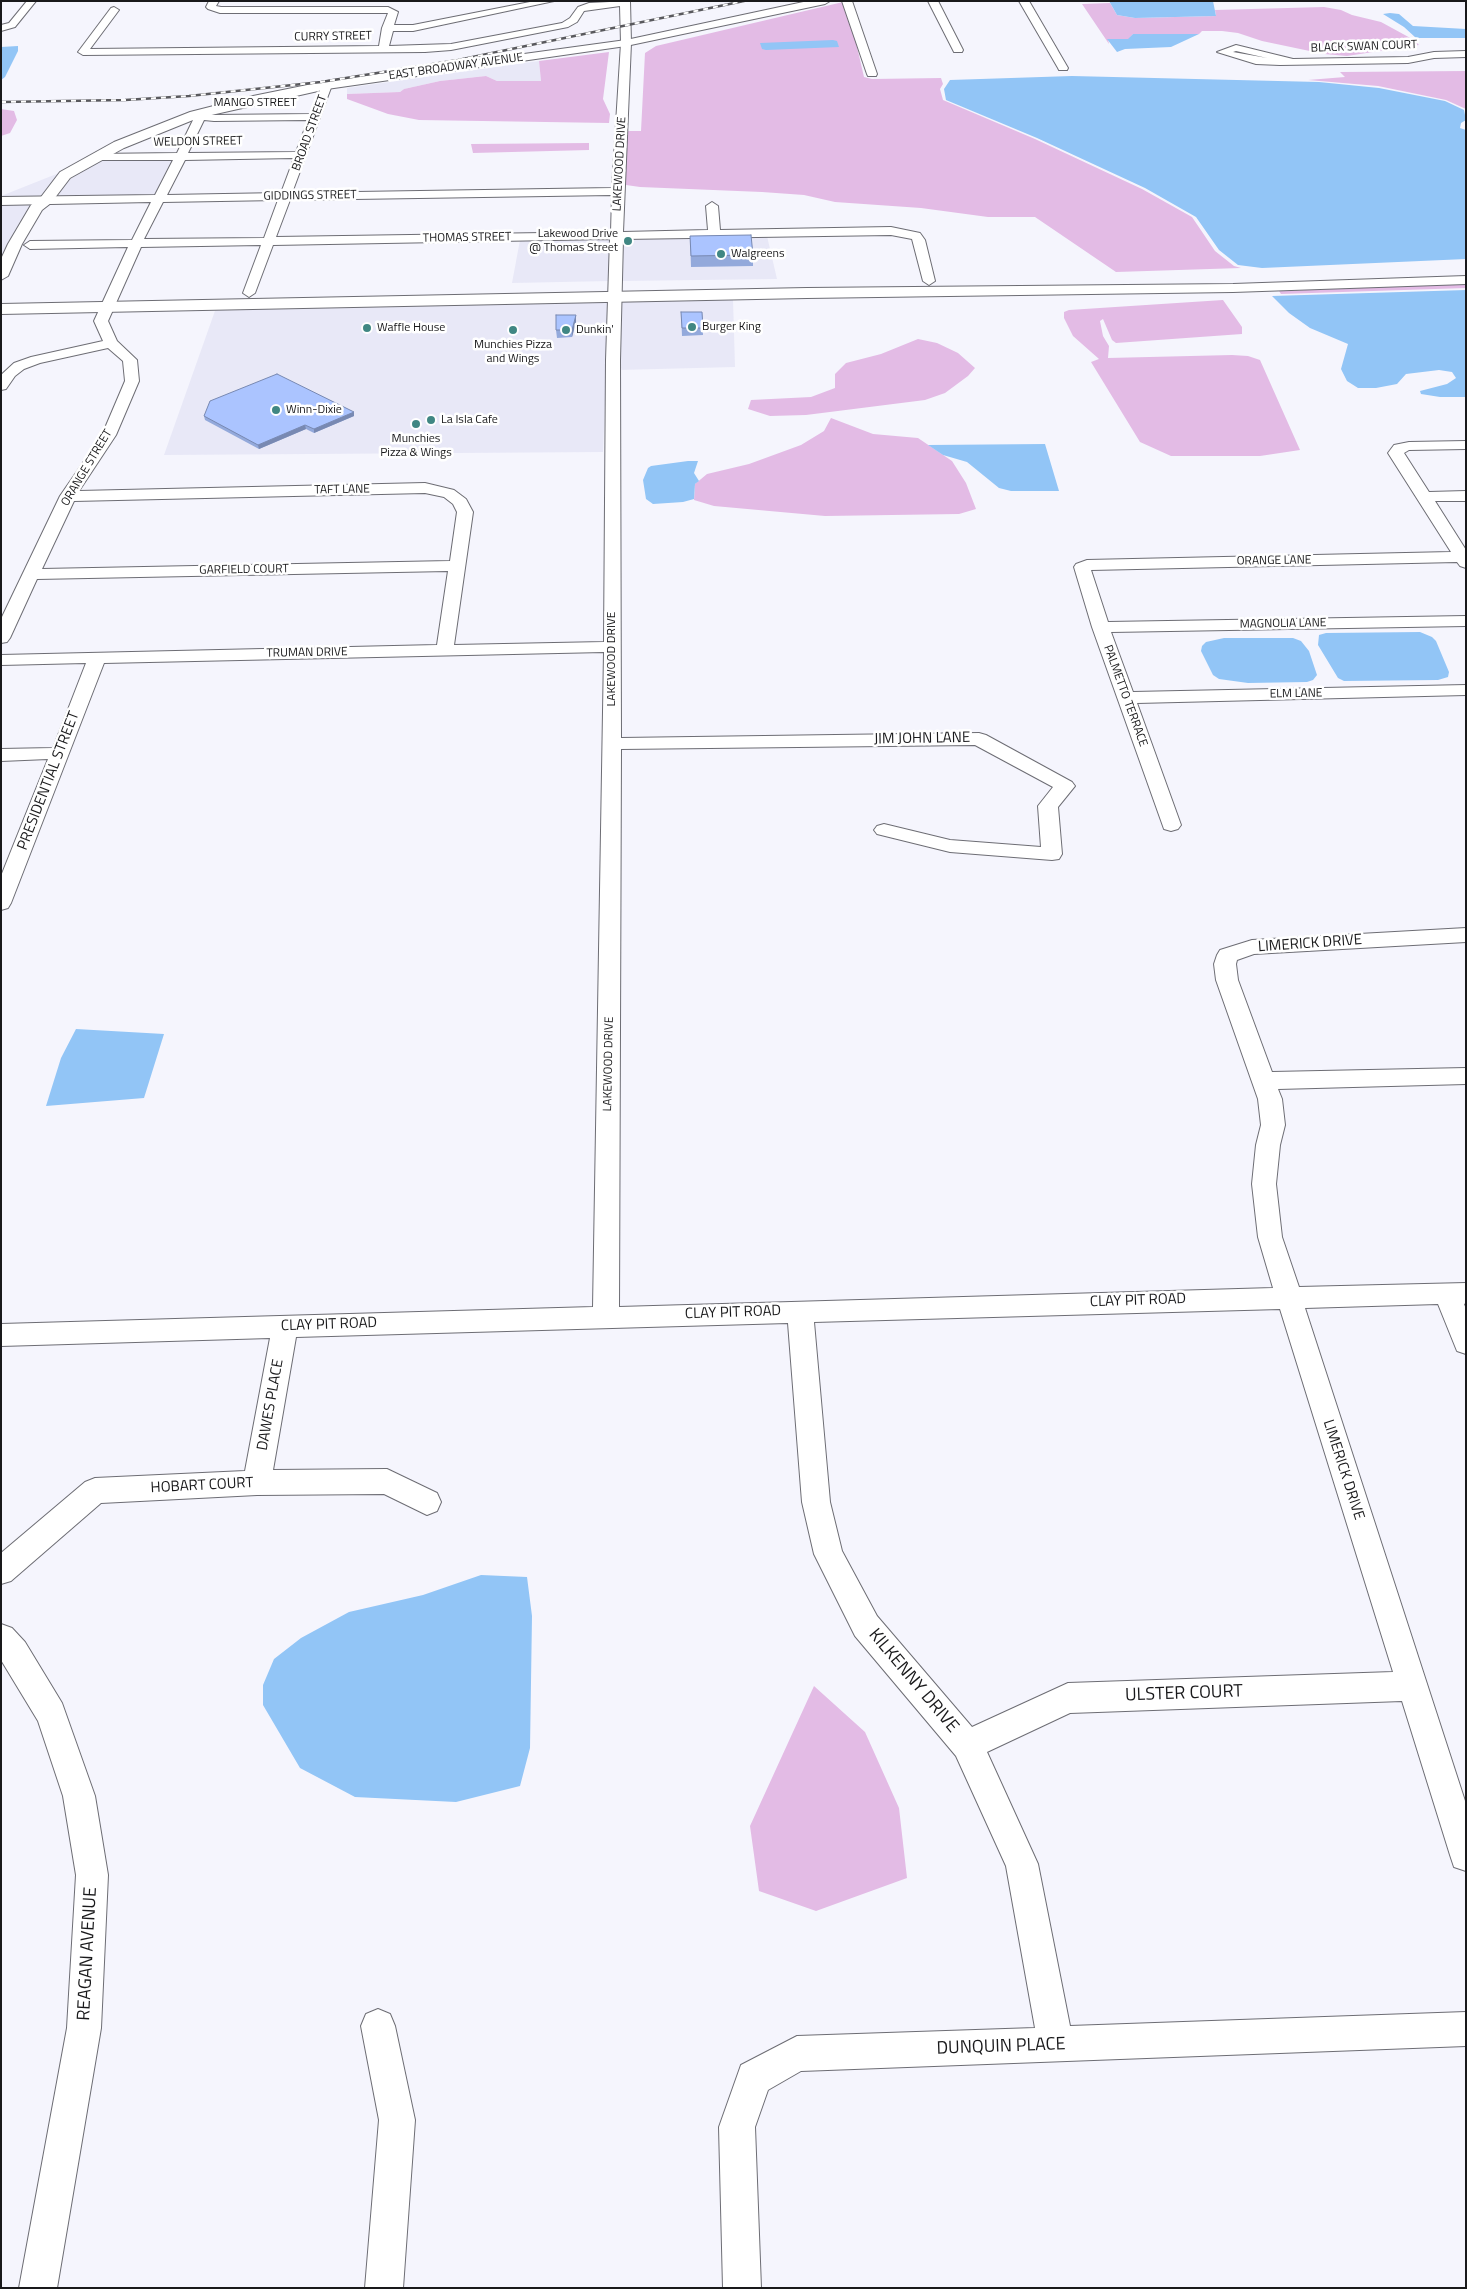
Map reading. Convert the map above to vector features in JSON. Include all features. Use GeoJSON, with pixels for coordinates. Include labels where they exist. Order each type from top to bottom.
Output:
{"type":"FeatureCollection","features":[{"type":"Feature","properties":{"kind":"main road","name":"EAST BROADWAY AVENUE"},"geometry":{"type":"LineString","coordinates":[[3,278],[36,208],[46,200],[65,175],[95,157],[161,127],[194,115],[253,100],[327,85],[626,43],[825,1]]}},
{"type":"Feature","properties":{"kind":"main road"},"geometry":{"type":"LineString","coordinates":[[3,278],[9,286],[48,206],[46,200]]}},
{"type":"Feature","properties":{"kind":"main road"},"geometry":{"type":"LineString","coordinates":[[1,309],[109,300],[249,292],[807,293],[935,286],[945,288],[1099,284],[1117,279],[1466,270]]}},
{"type":"Feature","properties":{"kind":"main road"},"geometry":{"type":"LineString","coordinates":[[3,278],[109,300],[935,286],[1233,288],[1466,280]]}},
{"type":"Feature","properties":{"kind":"street"},"geometry":{"type":"LineString","coordinates":[[1,28],[12,25],[32,1]]}},
{"type":"Feature","properties":{"kind":"street"},"geometry":{"type":"LineString","coordinates":[[214,1],[211,7],[220,10],[305,5],[388,10],[393,12],[387,28],[384,49]]}},
{"type":"Feature","properties":{"kind":"street"},"geometry":{"type":"LineString","coordinates":[[387,28],[413,28],[550,1]]}},
{"type":"Feature","properties":{"kind":"street"},"geometry":{"type":"LineString","coordinates":[[847,1],[872,74]]}},
{"type":"Feature","properties":{"kind":"street"},"geometry":{"type":"LineString","coordinates":[[933,1],[958,50]]}},
{"type":"Feature","properties":{"kind":"street"},"geometry":{"type":"LineString","coordinates":[[1024,1],[1063,68]]}},
{"type":"Feature","properties":{"kind":"street","name":"LAKEWOOD DRIVE"},"geometry":{"type":"LineString","coordinates":[[606,1317],[615,292],[626,43],[625,2]]}},
{"type":"Feature","properties":{"kind":"street","name":"CURRY STREET"},"geometry":{"type":"LineString","coordinates":[[114,10],[83,52],[425,49],[460,45],[565,25],[574,20],[581,9],[589,6],[625,2]]}},
{"type":"Feature","properties":{"kind":"street","name":"BLACK SWAN COURT"},"geometry":{"type":"LineString","coordinates":[[1294,62],[1241,49],[1232,48],[1222,52],[1256,61],[1294,62],[1408,60],[1434,55],[1466,54]]}},
{"type":"Feature","properties":{"kind":"street","name":"BROAD STREET"},"geometry":{"type":"LineString","coordinates":[[249,292],[327,85]]}},
{"type":"Feature","properties":{"kind":"street","name":"MANGO STREET"},"geometry":{"type":"LineString","coordinates":[[194,115],[214,118],[316,117]]}},
{"type":"Feature","properties":{"kind":"street","name":"ORANGE STREET"},"geometry":{"type":"LineString","coordinates":[[1,638],[68,496],[109,435],[132,381],[130,360],[111,343],[101,321],[136,244],[199,120],[194,115]]}},
{"type":"Feature","properties":{"kind":"street","name":"WELDON STREET"},"geometry":{"type":"LineString","coordinates":[[95,157],[302,155]]}},
{"type":"Feature","properties":{"kind":"street","name":"GIDDINGS STREET"},"geometry":{"type":"LineString","coordinates":[[1,201],[618,191]]}},
{"type":"Feature","properties":{"kind":"street"},"geometry":{"type":"LineString","coordinates":[[712,206],[714,235]]}},
{"type":"Feature","properties":{"kind":"street","name":"THOMAS STREET"},"geometry":{"type":"LineString","coordinates":[[30,245],[891,232],[911,234],[919,240],[935,286]]}},
{"type":"Feature","properties":{"kind":"street"},"geometry":{"type":"LineString","coordinates":[[1,386],[10,373],[20,366],[36,360],[111,343]]}},
{"type":"Feature","properties":{"kind":"street"},"geometry":{"type":"LineString","coordinates":[[1465,559],[1396,453],[1399,448],[1409,446],[1466,445]]}},
{"type":"Feature","properties":{"kind":"street","name":"TAFT LANE"},"geometry":{"type":"LineString","coordinates":[[68,496],[425,488],[449,493],[460,502],[465,512],[445,650]]}},
{"type":"Feature","properties":{"kind":"street"},"geometry":{"type":"LineString","coordinates":[[1425,497],[1466,496]]}},
{"type":"Feature","properties":{"kind":"street","name":"ORANGE LANE"},"geometry":{"type":"LineString","coordinates":[[1082,567],[1087,565],[1465,559]]}},
{"type":"Feature","properties":{"kind":"street","name":"GARFIELD COURT"},"geometry":{"type":"LineString","coordinates":[[31,574],[457,566]]}},
{"type":"Feature","properties":{"kind":"street","name":"PALMETTO TERRACE"},"geometry":{"type":"LineString","coordinates":[[1082,567],[1101,627],[1171,825]]}},
{"type":"Feature","properties":{"kind":"street","name":"MAGNOLIA LANE"},"geometry":{"type":"LineString","coordinates":[[1101,627],[1466,621]]}},
{"type":"Feature","properties":{"kind":"street","name":"TRUMAN DRIVE"},"geometry":{"type":"LineString","coordinates":[[1,660],[613,647]]}},
{"type":"Feature","properties":{"kind":"street","name":"PRESIDENTIAL STREET"},"geometry":{"type":"LineString","coordinates":[[1,903],[9,866],[60,754],[97,658]]}},
{"type":"Feature","properties":{"kind":"street","name":"ELM LANE"},"geometry":{"type":"LineString","coordinates":[[1126,698],[1466,690]]}},
{"type":"Feature","properties":{"kind":"street","name":"JIM JOHN LANE"},"geometry":{"type":"LineString","coordinates":[[612,744],[979,739],[1065,786],[1048,806],[1052,854],[950,846],[884,830]]}},
{"type":"Feature","properties":{"kind":"street"},"geometry":{"type":"LineString","coordinates":[[1,755],[60,754]]}},
{"type":"Feature","properties":{"kind":"street","name":"LIMERICK DRIVE"},"geometry":{"type":"LineString","coordinates":[[1466,935],[1252,947],[1228,955],[1225,964],[1227,980],[1270,1099],[1273,1124],[1268,1145],[1264,1184],[1270,1237],[1466,1855]]}},
{"type":"Feature","properties":{"kind":"street"},"geometry":{"type":"LineString","coordinates":[[1263,1081],[1466,1076]]}},
{"type":"Feature","properties":{"kind":"street"},"geometry":{"type":"LineString","coordinates":[[1456,1293],[1466,1344]]}},
{"type":"Feature","properties":{"kind":"street","name":"CLAY PIT ROAD"},"geometry":{"type":"LineString","coordinates":[[1,1335],[1456,1293]]}},
{"type":"Feature","properties":{"kind":"street","name":"KILKENNY DRIVE"},"geometry":{"type":"LineString","coordinates":[[800,1311],[816,1502],[828,1554],[866,1626],[967,1745],[1022,1864],[1056,2045]]}},
{"type":"Feature","properties":{"kind":"street","name":"DAWES PLACE"},"geometry":{"type":"LineString","coordinates":[[257,1483],[285,1327]]}},
{"type":"Feature","properties":{"kind":"street","name":"HOBART COURT"},"geometry":{"type":"LineString","coordinates":[[1,1571],[95,1491],[257,1483],[387,1481],[427,1502]]}},
{"type":"Feature","properties":{"kind":"street","name":"REAGAN AVENUE"},"geometry":{"type":"LineString","coordinates":[[1,1638],[14,1652],[51,1714],[79,1796],[92,1874],[84,2028],[38,2288]]}},
{"type":"Feature","properties":{"kind":"street","name":"ULSTER COURT"},"geometry":{"type":"LineString","coordinates":[[967,1745],[1068,1698],[1412,1686]]}},
{"type":"Feature","properties":{"kind":"street"},"geometry":{"type":"LineString","coordinates":[[378,2026],[397,2120],[384,2288]]}},
{"type":"Feature","properties":{"kind":"street","name":"DUNQUIN PLACE"},"geometry":{"type":"LineString","coordinates":[[742,2288],[737,2127],[754,2078],[797,2054],[1466,2029]]}},
{"type":"Feature","properties":{"kind":"shaded area"},"geometry":{"type":"Polygon","coordinates":[[[843,2],[854,34],[864,77],[872,79],[941,78],[943,84],[940,89],[943,100],[1035,139],[1142,189],[1192,217],[1215,251],[1234,266],[1241,268],[1116,272],[1035,217],[988,217],[921,208],[835,202],[804,195],[626,185],[623,179],[626,131],[641,131],[645,53],[656,46],[843,2]]]}},
{"type":"Feature","properties":{"kind":"shaded area"},"geometry":{"type":"Polygon","coordinates":[[[1110,3],[1117,15],[1135,18],[1216,16],[1215,10],[1324,7],[1381,22],[1414,40],[1419,45],[1347,56],[1324,54],[1262,41],[1238,33],[1222,31],[1202,31],[1199,34],[1133,34],[1129,39],[1108,39],[1109,44],[1082,4],[1110,3]]]}},
{"type":"Feature","properties":{"kind":"shaded area"},"geometry":{"type":"Polygon","coordinates":[[[609,52],[603,99],[610,114],[609,123],[419,120],[388,114],[347,99],[347,94],[400,92],[404,89],[440,81],[486,76],[497,81],[541,81],[539,61],[609,52]]]}},
{"type":"Feature","properties":{"kind":"shaded area"},"geometry":{"type":"Polygon","coordinates":[[[539,61],[541,81],[497,81],[486,76],[440,81],[404,89],[400,92],[347,94],[347,88],[539,61]]]}},
{"type":"Feature","properties":{"kind":"shaded area"},"geometry":{"type":"Polygon","coordinates":[[[1466,71],[1466,109],[1446,100],[1378,86],[1308,80],[1345,77],[1340,72],[1466,71]]]}},
{"type":"Feature","properties":{"kind":"shaded area"},"geometry":{"type":"Polygon","coordinates":[[[1,109],[14,111],[17,120],[10,133],[1,136],[1,109]]]}},
{"type":"Feature","properties":{"kind":"shaded area"},"geometry":{"type":"Polygon","coordinates":[[[589,143],[589,150],[473,153],[471,144],[589,143]]]}},
{"type":"Feature","properties":{"kind":"shaded area"},"geometry":{"type":"Polygon","coordinates":[[[174,158],[155,197],[52,198],[70,175],[96,159],[174,158]]]}},
{"type":"Feature","properties":{"kind":"shaded area"},"geometry":{"type":"Polygon","coordinates":[[[69,169],[42,198],[1,199],[1,196],[69,169]]]}},
{"type":"Feature","properties":{"kind":"shaded area"},"geometry":{"type":"Polygon","coordinates":[[[38,202],[1,261],[1,203],[38,202]]]}},
{"type":"Feature","properties":{"kind":"shaded area"},"geometry":{"type":"Polygon","coordinates":[[[767,236],[777,279],[621,281],[621,238],[767,236]]]}},
{"type":"Feature","properties":{"kind":"shaded area"},"geometry":{"type":"Polygon","coordinates":[[[611,238],[610,281],[512,283],[520,240],[611,238]]]}},
{"type":"Feature","properties":{"kind":"shaded area"},"geometry":{"type":"Polygon","coordinates":[[[1466,284],[1466,288],[1281,294],[1279,291],[1466,284]]]}},
{"type":"Feature","properties":{"kind":"shaded area"},"geometry":{"type":"Polygon","coordinates":[[[733,299],[735,367],[619,370],[620,301],[733,299]]]}},
{"type":"Feature","properties":{"kind":"shaded area"},"geometry":{"type":"Polygon","coordinates":[[[1223,300],[1242,327],[1242,334],[1116,343],[1112,340],[1103,319],[1100,321],[1103,336],[1109,346],[1108,358],[1232,355],[1248,356],[1260,360],[1300,450],[1260,456],[1171,456],[1140,442],[1091,362],[1099,359],[1073,336],[1064,318],[1064,312],[1069,310],[1223,300]]]}},
{"type":"Feature","properties":{"kind":"shaded area"},"geometry":{"type":"Polygon","coordinates":[[[609,301],[603,452],[164,455],[216,308],[609,301]]]}},
{"type":"Feature","properties":{"kind":"shaded area"},"geometry":{"type":"Polygon","coordinates":[[[918,339],[937,343],[958,353],[975,368],[968,376],[945,393],[925,400],[806,415],[770,416],[748,409],[751,400],[811,397],[835,388],[835,374],[846,363],[881,354],[918,339]]]}},
{"type":"Feature","properties":{"kind":"shaded area"},"geometry":{"type":"Polygon","coordinates":[[[831,418],[873,434],[918,438],[952,461],[966,483],[976,509],[959,514],[825,516],[714,506],[694,500],[695,484],[707,474],[749,464],[801,445],[824,431],[831,418]]]}},
{"type":"Feature","properties":{"kind":"shaded area"},"geometry":{"type":"Polygon","coordinates":[[[814,1686],[865,1732],[899,1808],[907,1878],[816,1911],[759,1891],[750,1826],[814,1686]]]}},
{"type":"Feature","properties":{"kind":"water"},"geometry":{"type":"Polygon","coordinates":[[[1109,1],[1213,1],[1216,16],[1135,18],[1117,15],[1109,1]]]}},
{"type":"Feature","properties":{"kind":"water"},"geometry":{"type":"Polygon","coordinates":[[[1383,14],[1399,14],[1413,26],[1466,29],[1466,38],[1416,38],[1404,27],[1383,14]]]}},
{"type":"Feature","properties":{"kind":"water"},"geometry":{"type":"Polygon","coordinates":[[[1133,34],[1199,34],[1171,47],[1125,49],[1117,52],[1107,39],[1128,39],[1133,34]]]}},
{"type":"Feature","properties":{"kind":"water"},"geometry":{"type":"Polygon","coordinates":[[[837,41],[839,47],[766,50],[762,49],[760,43],[837,41]]]}},
{"type":"Feature","properties":{"kind":"water"},"geometry":{"type":"Polygon","coordinates":[[[18,46],[18,51],[5,77],[1,80],[1,47],[18,46]]]}},
{"type":"Feature","properties":{"kind":"water"},"geometry":{"type":"Polygon","coordinates":[[[1072,76],[1319,82],[1379,88],[1445,101],[1464,110],[1466,120],[1461,123],[1460,128],[1466,130],[1466,259],[1262,268],[1238,265],[1219,250],[1196,217],[1145,188],[1037,138],[946,100],[944,89],[950,80],[1072,76]]]}},
{"type":"Feature","properties":{"kind":"water"},"geometry":{"type":"Polygon","coordinates":[[[1466,290],[1466,397],[1440,397],[1421,394],[1420,391],[1447,384],[1456,378],[1452,372],[1439,370],[1406,374],[1397,384],[1376,388],[1358,388],[1347,381],[1341,369],[1348,344],[1310,328],[1289,313],[1272,296],[1466,290]]]}},
{"type":"Feature","properties":{"kind":"water"},"geometry":{"type":"Polygon","coordinates":[[[1045,444],[1059,491],[1011,491],[999,488],[967,462],[943,455],[928,445],[1045,444]]]}},
{"type":"Feature","properties":{"kind":"water"},"geometry":{"type":"Polygon","coordinates":[[[698,461],[694,473],[699,481],[695,484],[694,499],[683,502],[653,504],[646,499],[643,480],[648,468],[698,461]]]}},
{"type":"Feature","properties":{"kind":"water"},"geometry":{"type":"Polygon","coordinates":[[[1420,632],[1432,637],[1436,641],[1449,672],[1448,677],[1438,680],[1344,681],[1338,678],[1318,645],[1319,635],[1326,633],[1420,632]]]}},
{"type":"Feature","properties":{"kind":"water"},"geometry":{"type":"Polygon","coordinates":[[[1224,638],[1293,638],[1301,641],[1309,651],[1317,675],[1313,680],[1307,682],[1248,683],[1219,679],[1213,675],[1201,651],[1202,646],[1206,642],[1224,638]]]}},
{"type":"Feature","properties":{"kind":"water"},"geometry":{"type":"Polygon","coordinates":[[[76,1029],[164,1034],[144,1098],[46,1106],[61,1058],[76,1029]]]}},
{"type":"Feature","properties":{"kind":"water"},"geometry":{"type":"Polygon","coordinates":[[[481,1575],[527,1577],[532,1616],[530,1748],[520,1786],[456,1802],[355,1797],[300,1768],[263,1705],[263,1685],[274,1659],[301,1638],[349,1612],[423,1595],[481,1575]]]}},
{"type":"Feature","properties":{"kind":"building"},"geometry":{"type":"Polygon","coordinates":[[[751,235],[753,255],[691,256],[690,236],[751,235]]]}},
{"type":"Feature","properties":{"kind":"building"},"geometry":{"type":"Polygon","coordinates":[[[681,312],[702,312],[703,328],[682,328],[681,312]]]}},
{"type":"Feature","properties":{"kind":"building"},"geometry":{"type":"Polygon","coordinates":[[[556,315],[576,315],[572,330],[556,330],[556,315]]]}},
{"type":"Feature","properties":{"kind":"building","name":"Winn-Dixie"},"geometry":{"type":"Polygon","coordinates":[[[277,374],[354,412],[314,429],[305,425],[258,445],[204,416],[210,401],[277,374]]]}},
{"type":"Feature","properties":{"kind":"railway"},"geometry":{"type":"LineString","coordinates":[[1,102],[125,100],[189,96],[321,82],[458,60],[744,1]]}},
{"type":"Feature","properties":{"kind":"place","name":"Lakewood Drive @ Thomas Street"},"geometry":{"type":"Point","coordinates":[628,241]}},
{"type":"Feature","properties":{"kind":"place","name":"Walgreens"},"geometry":{"type":"Point","coordinates":[721,254]}},
{"type":"Feature","properties":{"kind":"place","name":"Burger King"},"geometry":{"type":"Point","coordinates":[692,327]}},
{"type":"Feature","properties":{"kind":"place","name":"Waffle House"},"geometry":{"type":"Point","coordinates":[367,328]}},
{"type":"Feature","properties":{"kind":"place","name":"Munchies Pizza and Wings"},"geometry":{"type":"Point","coordinates":[513,330]}},
{"type":"Feature","properties":{"kind":"place","name":"Dunkin'"},"geometry":{"type":"Point","coordinates":[566,330]}},
{"type":"Feature","properties":{"kind":"place","name":"Winn-Dixie"},"geometry":{"type":"Point","coordinates":[276,410]}},
{"type":"Feature","properties":{"kind":"place","name":"La Isla Cafe"},"geometry":{"type":"Point","coordinates":[431,420]}},
{"type":"Feature","properties":{"kind":"place","name":"Munchies Pizza & Wings"},"geometry":{"type":"Point","coordinates":[416,424]}}]}
